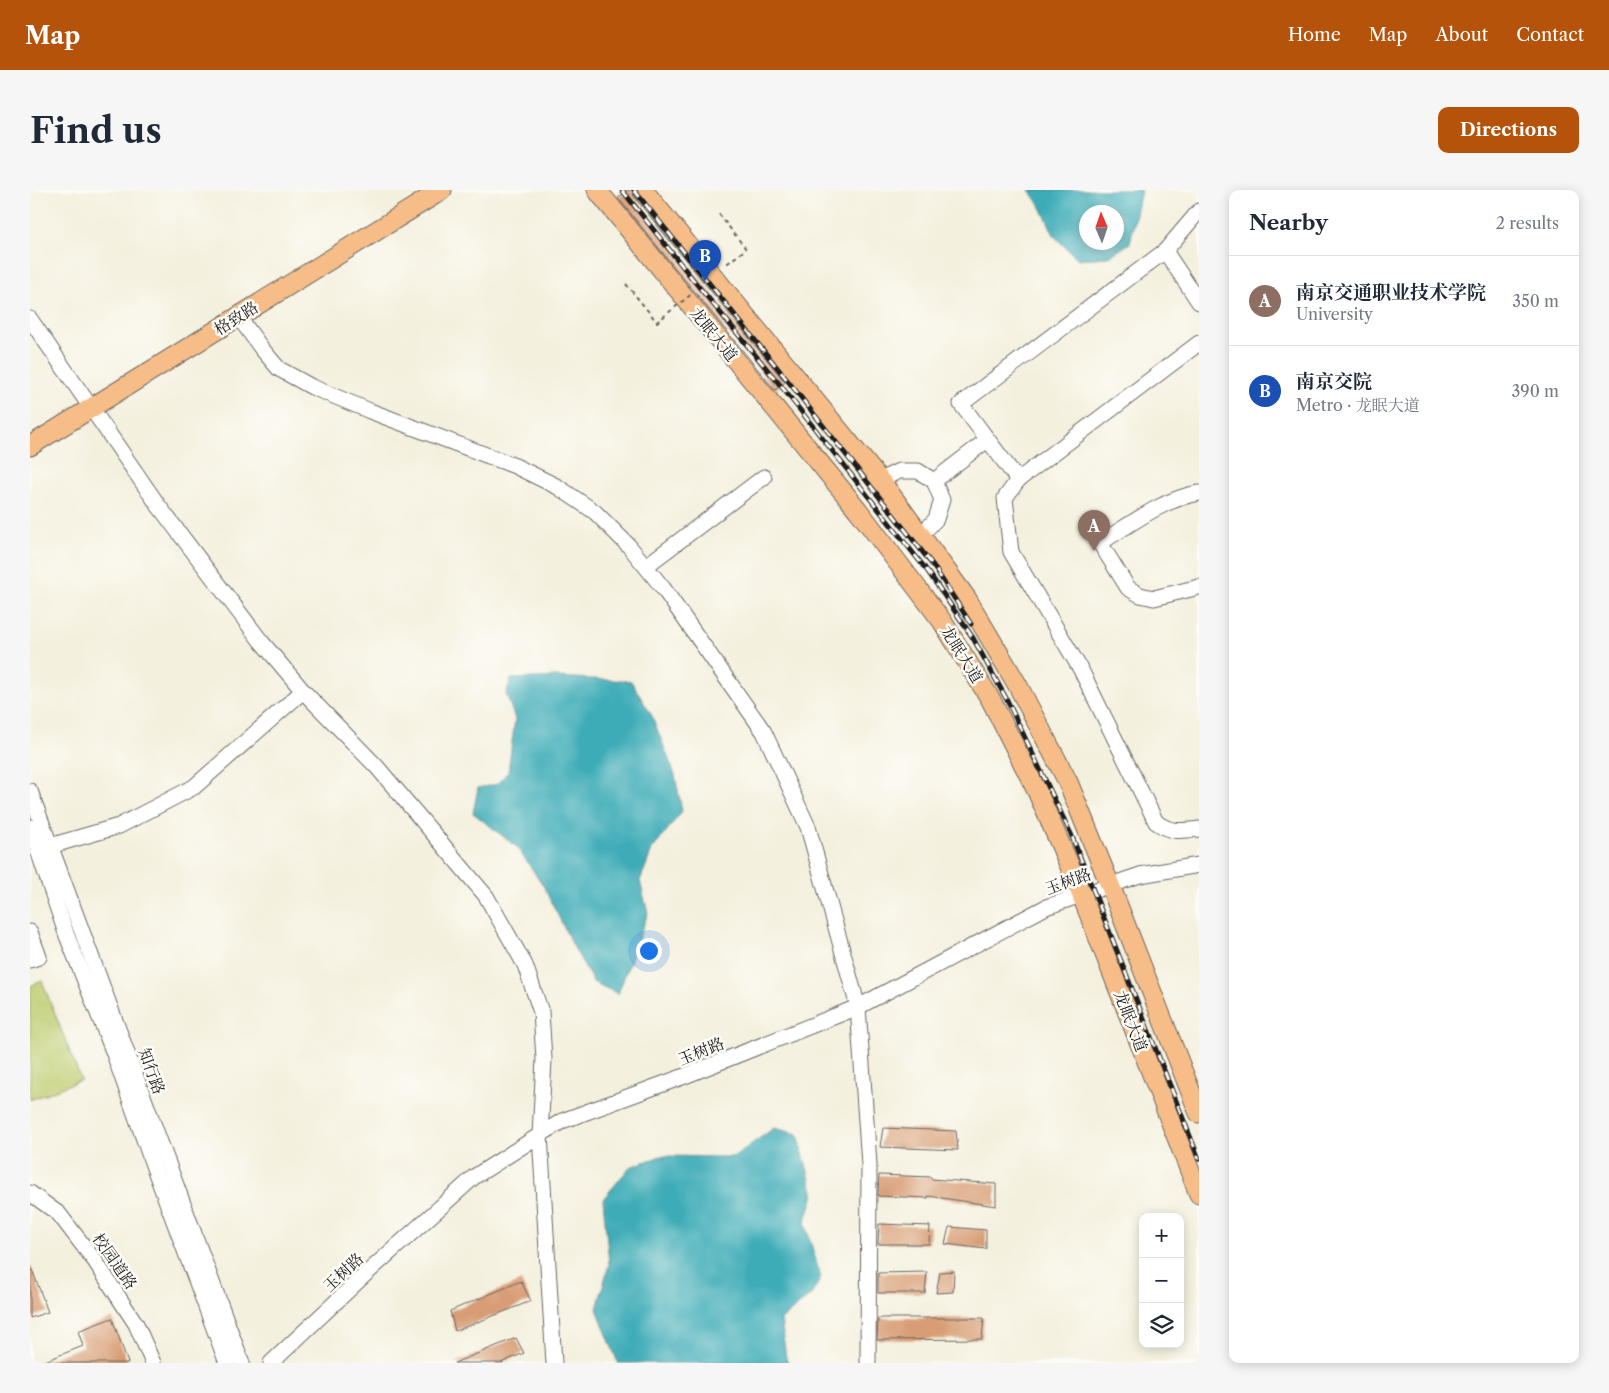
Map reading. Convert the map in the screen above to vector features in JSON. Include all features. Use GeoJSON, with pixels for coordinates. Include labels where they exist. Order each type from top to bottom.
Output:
{"type":"FeatureCollection","features":[{"type":"Feature","properties":{"kind":"main road","name":"格致路"},"geometry":{"type":"LineString","coordinates":[[30,446],[442,190]]}},
{"type":"Feature","properties":{"kind":"main road","name":"龙眠大道"},"geometry":{"type":"LineString","coordinates":[[597,190],[858,510],[942,621],[991,700],[1037,791],[1081,895],[1199,1194]]}},
{"type":"Feature","properties":{"kind":"main road","name":"龙眠大道"},"geometry":{"type":"LineString","coordinates":[[643,190],[880,480],[967,599],[1017,684],[1068,782],[1199,1113]]}},
{"type":"Feature","properties":{"kind":"street"},"geometry":{"type":"LineString","coordinates":[[1018,480],[961,404],[1164,251],[1199,211]]}},
{"type":"Feature","properties":{"kind":"street"},"geometry":{"type":"LineString","coordinates":[[1164,251],[1199,302]]}},
{"type":"Feature","properties":{"kind":"street"},"geometry":{"type":"LineString","coordinates":[[238,316],[279,369],[312,387],[370,411],[515,466],[558,487],[595,512],[629,546],[663,588],[764,732],[808,827],[858,1007],[869,1164],[868,1363]]}},
{"type":"Feature","properties":{"kind":"street"},"geometry":{"type":"LineString","coordinates":[[30,319],[170,521],[260,640],[303,691],[377,767],[486,896],[525,965],[540,1012],[544,1059],[540,1136],[554,1363]]}},
{"type":"Feature","properties":{"kind":"street"},"geometry":{"type":"LineString","coordinates":[[1199,342],[1018,480],[1006,498],[1011,552],[1085,677],[1156,822],[1172,830],[1199,829]]}},
{"type":"Feature","properties":{"kind":"street"},"geometry":{"type":"LineString","coordinates":[[934,481],[988,440]]}},
{"type":"Feature","properties":{"kind":"street"},"geometry":{"type":"LineString","coordinates":[[880,480],[899,471],[918,471],[934,481],[942,500],[936,519],[921,535]]}},
{"type":"Feature","properties":{"kind":"street"},"geometry":{"type":"LineString","coordinates":[[646,566],[764,477]]}},
{"type":"Feature","properties":{"kind":"street"},"geometry":{"type":"LineString","coordinates":[[1199,493],[1184,496],[1168,503],[1100,543],[1128,588],[1140,595],[1154,598],[1199,587]]}},
{"type":"Feature","properties":{"kind":"street"},"geometry":{"type":"LineString","coordinates":[[50,846],[119,826],[194,787],[303,691]]}},
{"type":"Feature","properties":{"kind":"street","name":"知行路"},"geometry":{"type":"LineString","coordinates":[[30,791],[242,1363]]}},
{"type":"Feature","properties":{"kind":"street","name":"知行路"},"geometry":{"type":"LineString","coordinates":[[30,827],[68,936],[113,1050],[156,1174],[227,1363]]}},
{"type":"Feature","properties":{"kind":"street","name":"玉树路"},"geometry":{"type":"LineString","coordinates":[[271,1363],[358,1281],[474,1177],[562,1122],[682,1077],[858,1007],[1046,907],[1140,875],[1199,865]]}},
{"type":"Feature","properties":{"kind":"street"},"geometry":{"type":"LineString","coordinates":[[30,932],[38,957],[30,960]]}},
{"type":"Feature","properties":{"kind":"street","name":"校园道路"},"geometry":{"type":"LineString","coordinates":[[30,1193],[59,1214],[95,1261],[136,1324],[153,1363]]}},
{"type":"Feature","properties":{"kind":"path"},"geometry":{"type":"LineString","coordinates":[[719,214],[746,249],[724,265]]}},
{"type":"Feature","properties":{"kind":"path"},"geometry":{"type":"LineString","coordinates":[[626,284],[657,322],[694,292]]}},
{"type":"Feature","properties":{"kind":"green space"},"geometry":{"type":"Polygon","coordinates":[[[42,981],[81,1080],[30,1100],[30,986],[42,981]]]}},
{"type":"Feature","properties":{"kind":"water"},"geometry":{"type":"Polygon","coordinates":[[[1029,190],[1141,190],[1130,243],[1124,247],[1124,205],[1079,205],[1079,250],[1119,250],[1108,257],[1078,259],[1055,237],[1040,205],[1029,190]]]}},
{"type":"Feature","properties":{"kind":"water"},"geometry":{"type":"Polygon","coordinates":[[[556,677],[631,681],[652,716],[675,775],[682,811],[652,850],[640,881],[648,913],[618,994],[593,982],[544,887],[517,847],[473,813],[478,788],[497,784],[508,772],[515,719],[506,694],[511,679],[556,677]]]}},
{"type":"Feature","properties":{"kind":"water"},"geometry":{"type":"Polygon","coordinates":[[[774,1128],[798,1134],[814,1195],[805,1223],[821,1278],[811,1295],[781,1320],[788,1363],[618,1363],[597,1309],[609,1264],[603,1199],[630,1167],[661,1156],[733,1157],[774,1128]]]}},
{"type":"Feature","properties":{"kind":"building"},"geometry":{"type":"Polygon","coordinates":[[[628,190],[632,190],[634,197],[785,382],[775,390],[618,198],[628,190]]]}},
{"type":"Feature","properties":{"kind":"building"},"geometry":{"type":"Polygon","coordinates":[[[883,1128],[956,1131],[958,1150],[880,1147],[883,1128]]]}},
{"type":"Feature","properties":{"kind":"building"},"geometry":{"type":"Polygon","coordinates":[[[879,1175],[931,1177],[931,1179],[996,1184],[996,1206],[928,1196],[928,1198],[878,1196],[879,1175]]]}},
{"type":"Feature","properties":{"kind":"building"},"geometry":{"type":"Polygon","coordinates":[[[879,1224],[930,1226],[929,1244],[878,1244],[879,1224]]]}},
{"type":"Feature","properties":{"kind":"building"},"geometry":{"type":"Polygon","coordinates":[[[949,1227],[986,1230],[986,1249],[945,1244],[949,1227]]]}},
{"type":"Feature","properties":{"kind":"building"},"geometry":{"type":"Polygon","coordinates":[[[30,1264],[48,1312],[30,1318],[30,1264]]]}},
{"type":"Feature","properties":{"kind":"building"},"geometry":{"type":"Polygon","coordinates":[[[954,1271],[953,1292],[936,1293],[940,1272],[954,1271]]]}},
{"type":"Feature","properties":{"kind":"building"},"geometry":{"type":"Polygon","coordinates":[[[927,1272],[925,1293],[878,1293],[878,1273],[927,1272]]]}},
{"type":"Feature","properties":{"kind":"building"},"geometry":{"type":"Polygon","coordinates":[[[521,1281],[531,1301],[455,1331],[450,1311],[521,1281]]]}},
{"type":"Feature","properties":{"kind":"building"},"geometry":{"type":"Polygon","coordinates":[[[112,1318],[128,1363],[40,1363],[83,1346],[78,1331],[112,1318]]]}},
{"type":"Feature","properties":{"kind":"building"},"geometry":{"type":"Polygon","coordinates":[[[878,1318],[984,1318],[982,1339],[877,1340],[878,1318]]]}},
{"type":"Feature","properties":{"kind":"building"},"geometry":{"type":"Polygon","coordinates":[[[516,1338],[524,1353],[501,1363],[454,1363],[516,1338]]]}},
{"type":"Feature","properties":{"kind":"railway"},"geometry":{"type":"LineString","coordinates":[[622,190],[929,573],[973,638],[1007,700],[1071,834],[1199,1159]]}},
{"type":"Feature","properties":{"kind":"railway"},"geometry":{"type":"LineString","coordinates":[[634,190],[932,564],[971,624]]}},
{"type":"Feature","properties":{"kind":"place","name":"南京交院"},"geometry":{"type":"Point","coordinates":[705,281]}},
{"type":"Feature","properties":{"kind":"place","name":"南京交通职业技术学院"},"geometry":{"type":"Point","coordinates":[1094,551]}}]}
